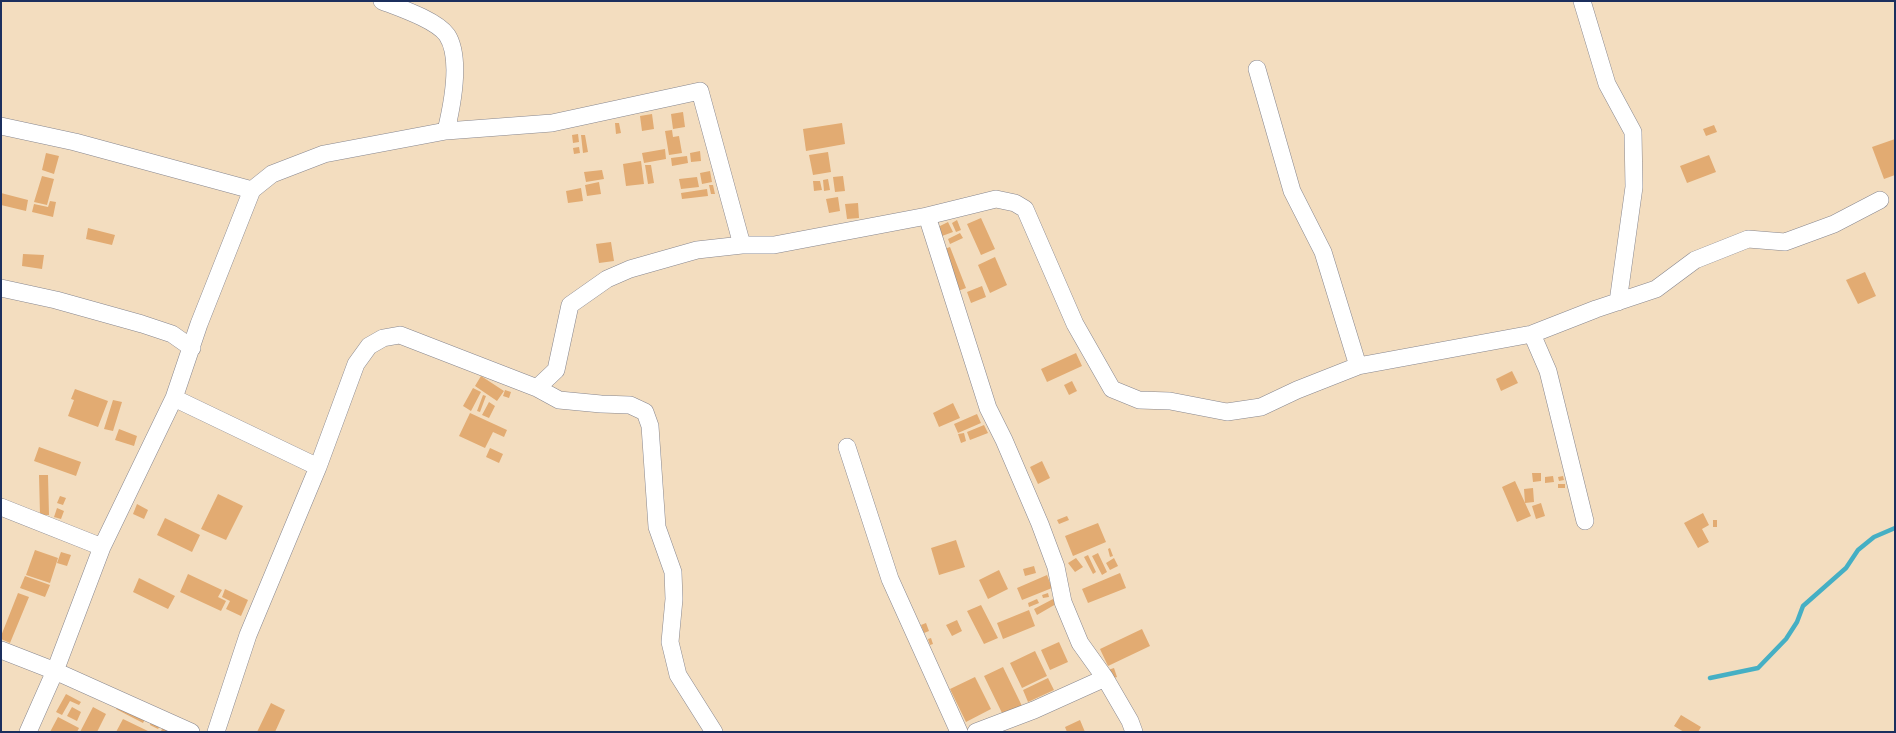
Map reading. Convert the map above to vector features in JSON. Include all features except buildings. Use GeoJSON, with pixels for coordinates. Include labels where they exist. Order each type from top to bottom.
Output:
{"type":"FeatureCollection","features":[{"type":"Feature","properties":{"kind":"street"},"geometry":{"type":"LineString","coordinates":[[382,1],[434,24],[446,35],[452,47],[454,60],[453,102],[446,131]]}},
{"type":"Feature","properties":{"kind":"street"},"geometry":{"type":"LineString","coordinates":[[1582,1],[1607,84],[1633,132],[1634,187],[1618,302]]}},
{"type":"Feature","properties":{"kind":"street"},"geometry":{"type":"LineString","coordinates":[[1257,69],[1292,191],[1323,252],[1358,366]]}},
{"type":"Feature","properties":{"kind":"street"},"geometry":{"type":"LineString","coordinates":[[28,732],[55,671],[102,547],[174,398],[199,324],[252,190],[272,174],[324,154],[446,131],[552,123],[700,91],[742,246]]}},
{"type":"Feature","properties":{"kind":"street"},"geometry":{"type":"LineString","coordinates":[[1,126],[75,142],[252,190]]}},
{"type":"Feature","properties":{"kind":"street"},"geometry":{"type":"LineString","coordinates":[[537,388],[556,370],[570,305],[607,279],[630,269],[697,250],[742,246],[774,246],[927,216],[996,199],[1015,203],[1026,209],[1075,324],[1112,389],[1139,400],[1170,401],[1227,412],[1261,407],[1297,390],[1358,366],[1532,334],[1656,289],[1701,257],[1748,240],[1785,242],[1834,224],[1880,200]]}},
{"type":"Feature","properties":{"kind":"street"},"geometry":{"type":"LineString","coordinates":[[927,216],[988,408],[1004,440],[1040,524],[1056,567],[1063,602],[1080,643],[1105,678],[1130,721],[1134,732]]}},
{"type":"Feature","properties":{"kind":"street"},"geometry":{"type":"LineString","coordinates":[[1,288],[56,300],[142,324],[172,334],[192,348]]}},
{"type":"Feature","properties":{"kind":"street"},"geometry":{"type":"LineString","coordinates":[[1532,334],[1548,371],[1585,521]]}},
{"type":"Feature","properties":{"kind":"street"},"geometry":{"type":"LineString","coordinates":[[216,732],[248,635],[318,467],[356,364],[369,346],[383,338],[400,335],[537,388],[559,400],[630,405],[645,412],[650,426],[657,527],[673,572],[674,599],[670,642],[678,675],[714,732]]}},
{"type":"Feature","properties":{"kind":"street"},"geometry":{"type":"LineString","coordinates":[[174,398],[318,467]]}},
{"type":"Feature","properties":{"kind":"street"},"geometry":{"type":"LineString","coordinates":[[847,447],[890,579],[959,732]]}},
{"type":"Feature","properties":{"kind":"street"},"geometry":{"type":"LineString","coordinates":[[1,507],[102,547]]}},
{"type":"Feature","properties":{"kind":"street"},"geometry":{"type":"LineString","coordinates":[[1,650],[55,671],[191,732]]}},
{"type":"Feature","properties":{"kind":"street"},"geometry":{"type":"LineString","coordinates":[[976,732],[1034,710],[1105,678]]}},
{"type":"Feature","properties":{"kind":"waterway"},"geometry":{"type":"LineString","coordinates":[[1710,678],[1758,668],[1786,639],[1797,622],[1803,606],[1846,568],[1858,550],[1874,537],[1895,528]]}}]}
